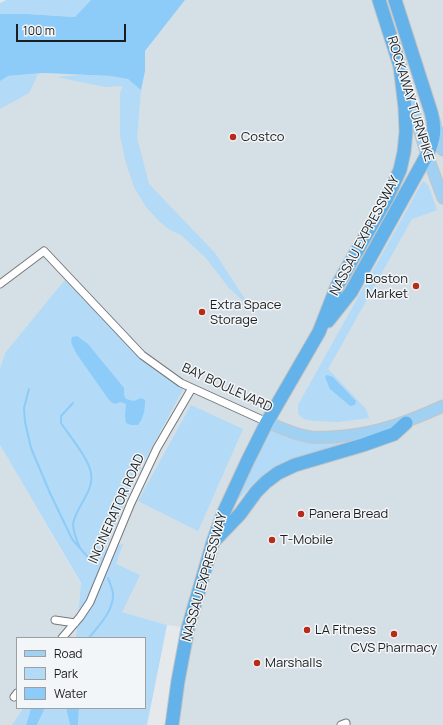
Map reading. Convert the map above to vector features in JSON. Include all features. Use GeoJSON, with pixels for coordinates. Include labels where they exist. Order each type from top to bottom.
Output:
{"type":"FeatureCollection","features":[{"type":"Feature","properties":{"kind":"highway","name":"ROCKAWAY TURNPIKE"},"geometry":{"type":"LineString","coordinates":[[379,0],[400,66]]}},
{"type":"Feature","properties":{"kind":"highway","name":"ROCKAWAY TURNPIKE"},"geometry":{"type":"LineString","coordinates":[[395,0],[434,123]]}},
{"type":"Feature","properties":{"kind":"highway","name":"NASSAU EXPRESSWAY"},"geometry":{"type":"LineString","coordinates":[[172,725],[178,681],[188,628],[213,542],[223,514],[267,422],[319,332],[338,286],[385,203],[400,170],[405,142],[406,124],[400,66]]}},
{"type":"Feature","properties":{"kind":"highway","name":"NASSAU EXPRESSWAY"},"geometry":{"type":"LineString","coordinates":[[319,332],[351,292],[427,155],[433,138],[434,123]]}},
{"type":"Feature","properties":{"kind":"highway"},"geometry":{"type":"LineString","coordinates":[[213,542],[240,514],[256,492],[278,473],[295,465],[363,445],[394,434],[406,423]]}},
{"type":"Feature","properties":{"kind":"main road","name":"ROCKAWAY TURNPIKE"},"geometry":{"type":"LineString","coordinates":[[400,66],[427,155],[443,198]]}},
{"type":"Feature","properties":{"kind":"main road","name":"ROCKAWAY TURNPIKE"},"geometry":{"type":"LineString","coordinates":[[434,123],[443,150]]}},
{"type":"Feature","properties":{"kind":"main road","name":"BAY BOULEVARD"},"geometry":{"type":"LineString","coordinates":[[267,422],[302,435],[321,438],[373,432],[406,423],[443,406]]}},
{"type":"Feature","properties":{"kind":"street","name":"BAY BOULEVARD"},"geometry":{"type":"LineString","coordinates":[[0,284],[44,251],[142,355],[161,370],[181,383],[267,422]]}},
{"type":"Feature","properties":{"kind":"street","name":"INCINERATOR ROAD"},"geometry":{"type":"LineString","coordinates":[[63,637],[86,608],[131,503],[157,448],[192,388]]}},
{"type":"Feature","properties":{"kind":"street"},"geometry":{"type":"LineString","coordinates":[[55,620],[75,623]]}},
{"type":"Feature","properties":{"kind":"shaded area"},"geometry":{"type":"Polygon","coordinates":[[[185,0],[443,0],[443,124],[437,126],[443,146],[443,725],[173,725],[189,628],[167,625],[122,612],[115,564],[122,545],[104,549],[137,475],[185,386],[158,371],[117,334],[5,353],[0,368],[0,80],[8,76],[44,73],[110,76],[145,71],[145,51],[185,0]],[[265,429],[227,512],[251,486],[322,443],[305,441],[265,429]]]}},
{"type":"Feature","properties":{"kind":"shaded area"},"geometry":{"type":"Polygon","coordinates":[[[0,445],[81,584],[76,637],[16,637],[16,709],[22,709],[12,725],[0,725],[0,445]]]}},
{"type":"Feature","properties":{"kind":"green space"},"geometry":{"type":"Polygon","coordinates":[[[6,0],[91,0],[76,17],[0,14],[0,3],[6,0]]]}},
{"type":"Feature","properties":{"kind":"green space"},"geometry":{"type":"Polygon","coordinates":[[[38,74],[29,93],[0,109],[0,81],[8,76],[38,74]]]}},
{"type":"Feature","properties":{"kind":"green space"},"geometry":{"type":"Polygon","coordinates":[[[80,75],[110,76],[128,79],[141,90],[137,138],[149,184],[215,253],[250,307],[229,288],[206,258],[181,235],[170,230],[160,222],[146,207],[134,187],[126,163],[120,136],[120,93],[123,86],[105,87],[57,77],[80,75]]]}},
{"type":"Feature","properties":{"kind":"green space"},"geometry":{"type":"Polygon","coordinates":[[[423,181],[428,185],[437,210],[412,219],[328,369],[366,409],[369,418],[338,422],[314,421],[304,419],[298,414],[298,405],[423,181]],[[333,377],[330,389],[350,406],[355,400],[333,377]]]}},
{"type":"Feature","properties":{"kind":"green space"},"geometry":{"type":"Polygon","coordinates":[[[65,280],[117,334],[158,371],[185,386],[137,475],[105,549],[123,544],[116,564],[140,575],[122,612],[167,625],[147,725],[78,725],[79,709],[146,709],[146,637],[76,637],[81,583],[0,445],[0,368],[5,353],[65,280]]]}},
{"type":"Feature","properties":{"kind":"green space"},"geometry":{"type":"Polygon","coordinates":[[[191,405],[243,429],[198,531],[138,501],[191,405]]]}},
{"type":"Feature","properties":{"kind":"green space"},"geometry":{"type":"Polygon","coordinates":[[[265,429],[305,441],[322,443],[363,443],[267,475],[251,486],[226,513],[265,429]]]}},
{"type":"Feature","properties":{"kind":"green space"},"geometry":{"type":"Polygon","coordinates":[[[22,709],[31,709],[26,725],[12,725],[22,709]]]}},
{"type":"Feature","properties":{"kind":"green space"},"geometry":{"type":"Polygon","coordinates":[[[45,709],[66,709],[70,725],[37,725],[45,709]]]}},
{"type":"Feature","properties":{"kind":"water"},"geometry":{"type":"Polygon","coordinates":[[[91,0],[185,0],[145,51],[145,71],[141,90],[128,79],[110,76],[44,73],[8,76],[0,81],[0,14],[75,17],[91,0]]]}},
{"type":"Feature","properties":{"kind":"water"},"geometry":{"type":"Polygon","coordinates":[[[77,336],[88,344],[124,388],[124,395],[126,399],[134,401],[141,398],[145,400],[144,413],[138,425],[126,423],[126,404],[121,402],[114,404],[109,400],[76,353],[71,342],[72,337],[77,336]]]}},
{"type":"Feature","properties":{"kind":"water"},"geometry":{"type":"Polygon","coordinates":[[[327,375],[333,377],[356,401],[355,405],[350,406],[330,389],[325,377],[327,375]]]}},
{"type":"Feature","properties":{"kind":"water"},"geometry":{"type":"Polygon","coordinates":[[[31,709],[45,709],[37,725],[26,725],[31,709]]]}},
{"type":"Feature","properties":{"kind":"water"},"geometry":{"type":"Polygon","coordinates":[[[66,709],[79,709],[78,725],[70,725],[66,709]]]}},
{"type":"Feature","properties":{"kind":"waterway"},"geometry":{"type":"LineString","coordinates":[[29,389],[24,408],[25,422],[31,448],[72,539],[97,565]]}},
{"type":"Feature","properties":{"kind":"waterway"},"geometry":{"type":"LineString","coordinates":[[73,403],[61,416],[61,423],[83,454],[91,473],[90,487],[73,524],[74,533],[80,548]]}},
{"type":"Feature","properties":{"kind":"waterway"},"geometry":{"type":"LineString","coordinates":[[90,637],[105,617],[113,600],[112,587],[108,578]]}},
{"type":"Feature","properties":{"kind":"place","name":"Costco"},"geometry":{"type":"Point","coordinates":[233,137]}},
{"type":"Feature","properties":{"kind":"place","name":"Boston Market"},"geometry":{"type":"Point","coordinates":[416,286]}},
{"type":"Feature","properties":{"kind":"place","name":"Extra Space Storage"},"geometry":{"type":"Point","coordinates":[202,312]}},
{"type":"Feature","properties":{"kind":"place","name":"Panera Bread"},"geometry":{"type":"Point","coordinates":[301,514]}},
{"type":"Feature","properties":{"kind":"place","name":"T-Mobile"},"geometry":{"type":"Point","coordinates":[272,540]}},
{"type":"Feature","properties":{"kind":"place","name":"LA Fitness"},"geometry":{"type":"Point","coordinates":[307,630]}},
{"type":"Feature","properties":{"kind":"place","name":"CVS Pharmacy"},"geometry":{"type":"Point","coordinates":[394,634]}},
{"type":"Feature","properties":{"kind":"place","name":"Marshalls"},"geometry":{"type":"Point","coordinates":[257,663]}}]}
